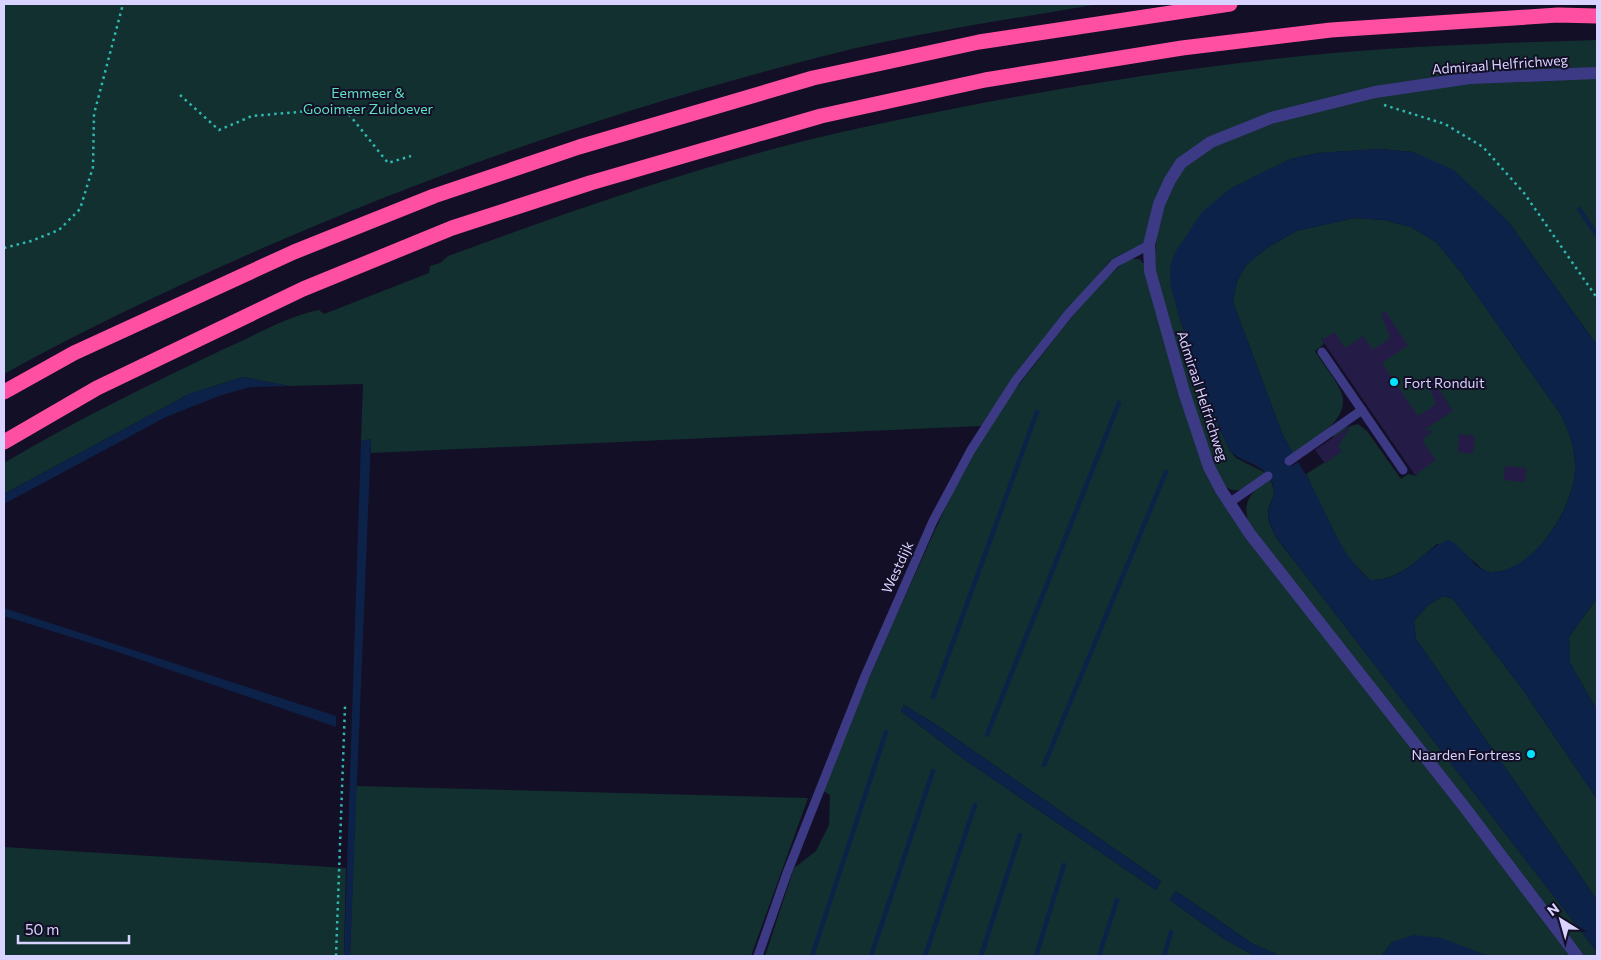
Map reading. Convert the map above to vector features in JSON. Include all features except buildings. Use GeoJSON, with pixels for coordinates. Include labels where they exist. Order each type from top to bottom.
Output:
{"type":"FeatureCollection","features":[{"type":"Feature","properties":{"kind":"highway"},"geometry":{"type":"LineString","coordinates":[[4,392],[74,353],[294,252],[434,196],[579,147],[813,78],[979,42],[1230,4]]}},
{"type":"Feature","properties":{"kind":"highway"},"geometry":{"type":"LineString","coordinates":[[4,442],[97,388],[303,289],[452,228],[590,183],[821,116],[985,80],[1182,48],[1331,30],[1558,15],[1597,16]]}},
{"type":"Feature","properties":{"kind":"street","name":"Admiraal Helfrichweg"},"geometry":{"type":"LineString","coordinates":[[1576,956],[1466,809],[1250,534],[1229,503],[1208,467],[1184,392],[1150,271],[1149,244],[1159,204],[1170,180],[1181,163],[1211,142],[1271,118],[1375,92],[1453,80],[1597,73]]}},
{"type":"Feature","properties":{"kind":"lane","name":"Westdijk"},"geometry":{"type":"LineString","coordinates":[[758,956],[787,873],[864,676],[929,530],[971,450],[1016,380],[1069,313],[1115,263],[1149,244]]}},
{"type":"Feature","properties":{"kind":"lane"},"geometry":{"type":"LineString","coordinates":[[1322,352],[1403,470]]}},
{"type":"Feature","properties":{"kind":"lane"},"geometry":{"type":"LineString","coordinates":[[1289,461],[1362,410]]}},
{"type":"Feature","properties":{"kind":"lane"},"geometry":{"type":"LineString","coordinates":[[1229,503],[1268,476]]}},
{"type":"Feature","properties":{"kind":"path"},"geometry":{"type":"LineString","coordinates":[[4,248],[31,241],[59,230],[80,209],[92,167],[94,114],[123,4]]}},
{"type":"Feature","properties":{"kind":"path"},"geometry":{"type":"LineString","coordinates":[[180,95],[219,130],[252,116],[344,108],[388,163],[411,156]]}},
{"type":"Feature","properties":{"kind":"path"},"geometry":{"type":"LineString","coordinates":[[1384,105],[1445,124],[1483,147],[1524,194],[1597,298]]}},
{"type":"Feature","properties":{"kind":"path"},"geometry":{"type":"LineString","coordinates":[[336,956],[345,706]]}},
{"type":"Feature","properties":{"kind":"green space","name":"Eemmeer & Gooimeer Zuidoever"},"geometry":{"type":"Polygon","coordinates":[[[4,4],[1099,4],[995,21],[858,48],[751,75],[607,118],[465,167],[256,251],[128,310],[4,374],[4,4]]]}},
{"type":"Feature","properties":{"kind":"green space"},"geometry":{"type":"Polygon","coordinates":[[[1597,40],[1597,68],[1453,75],[1373,88],[1187,151],[1147,240],[1110,261],[1027,359],[981,426],[371,453],[371,439],[361,441],[363,384],[289,386],[243,377],[189,394],[4,494],[4,463],[112,403],[271,327],[319,310],[324,314],[429,273],[430,266],[440,263],[448,256],[488,241],[609,199],[732,160],[817,138],[930,114],[1039,93],[1170,72],[1302,56],[1413,47],[1597,40]]]}},
{"type":"Feature","properties":{"kind":"green space"},"geometry":{"type":"Polygon","coordinates":[[[1597,78],[1597,345],[1507,220],[1413,152],[1379,149],[1318,153],[1291,159],[1230,189],[1178,313],[1206,399],[1230,451],[1236,458],[1266,473],[1240,490],[1229,489],[1223,484],[1217,476],[1191,399],[1154,272],[1161,217],[1170,191],[1184,168],[1206,151],[1232,139],[1302,114],[1383,95],[1481,81],[1597,78]]]}},
{"type":"Feature","properties":{"kind":"green space"},"geometry":{"type":"Polygon","coordinates":[[[1354,218],[1384,220],[1411,227],[1436,242],[1460,271],[1559,412],[1565,424],[1572,443],[1575,463],[1574,479],[1569,496],[1551,532],[1538,548],[1523,561],[1507,569],[1491,572],[1485,570],[1464,555],[1437,544],[1398,574],[1370,580],[1345,555],[1306,474],[1325,462],[1316,450],[1333,438],[1336,430],[1358,424],[1367,431],[1401,479],[1408,474],[1417,476],[1321,337],[1324,344],[1315,351],[1340,389],[1343,404],[1340,413],[1327,430],[1293,454],[1282,433],[1233,302],[1237,281],[1246,265],[1267,248],[1296,231],[1354,218]]]}},
{"type":"Feature","properties":{"kind":"green space"},"geometry":{"type":"Polygon","coordinates":[[[1130,259],[1139,259],[1144,264],[1205,466],[1571,956],[1489,956],[1474,952],[1392,942],[1381,956],[1280,956],[1253,944],[1176,891],[1170,900],[1224,939],[1255,956],[765,956],[794,868],[816,851],[829,825],[830,795],[823,791],[845,736],[904,599],[967,464],[993,420],[1055,338],[1090,295],[1119,266],[1130,259]],[[904,705],[901,711],[965,760],[1156,890],[1161,881],[935,724],[904,705]]]}},
{"type":"Feature","properties":{"kind":"green space"},"geometry":{"type":"Polygon","coordinates":[[[1270,479],[1274,494],[1268,512],[1271,526],[1278,539],[1597,952],[1597,956],[1580,956],[1250,528],[1246,511],[1249,499],[1257,489],[1270,479]]]}},
{"type":"Feature","properties":{"kind":"green space"},"geometry":{"type":"Polygon","coordinates":[[[1443,596],[1453,599],[1521,687],[1597,799],[1597,900],[1416,639],[1414,621],[1428,605],[1443,596]]]}},
{"type":"Feature","properties":{"kind":"green space"},"geometry":{"type":"Polygon","coordinates":[[[1597,598],[1597,710],[1570,663],[1569,637],[1597,598]]]}},
{"type":"Feature","properties":{"kind":"green space"},"geometry":{"type":"Polygon","coordinates":[[[356,786],[808,798],[751,956],[350,956],[356,786]]]}},
{"type":"Feature","properties":{"kind":"green space"},"geometry":{"type":"Polygon","coordinates":[[[4,847],[346,868],[344,956],[4,956],[4,847]]]}},
{"type":"Feature","properties":{"kind":"water"},"geometry":{"type":"Polygon","coordinates":[[[1379,149],[1413,152],[1454,170],[1507,220],[1597,345],[1597,598],[1569,637],[1570,663],[1597,710],[1597,799],[1521,687],[1453,599],[1443,596],[1428,605],[1414,621],[1416,639],[1597,900],[1597,952],[1281,543],[1271,526],[1268,514],[1274,493],[1271,481],[1263,470],[1230,451],[1206,399],[1170,283],[1170,268],[1174,254],[1202,212],[1230,189],[1291,159],[1318,153],[1379,149]],[[1354,218],[1296,231],[1267,248],[1246,265],[1237,281],[1233,302],[1282,433],[1293,454],[1287,458],[1292,466],[1298,462],[1338,540],[1358,568],[1370,580],[1393,576],[1437,545],[1448,540],[1460,548],[1475,564],[1486,571],[1493,572],[1509,568],[1525,559],[1539,547],[1562,515],[1574,479],[1575,463],[1570,436],[1559,412],[1460,271],[1436,242],[1411,227],[1384,220],[1354,218]]]}},
{"type":"Feature","properties":{"kind":"water"},"geometry":{"type":"Polygon","coordinates":[[[243,377],[289,386],[250,387],[219,396],[166,417],[4,504],[4,494],[189,394],[243,377]]]}},
{"type":"Feature","properties":{"kind":"water"},"geometry":{"type":"Polygon","coordinates":[[[371,439],[350,956],[344,956],[361,441],[371,439]]]}},
{"type":"Feature","properties":{"kind":"water"},"geometry":{"type":"Polygon","coordinates":[[[4,608],[336,716],[336,727],[112,650],[4,616],[4,608]]]}},
{"type":"Feature","properties":{"kind":"water"},"geometry":{"type":"Polygon","coordinates":[[[904,705],[935,724],[1161,881],[1156,890],[965,760],[901,711],[904,705]]]}},
{"type":"Feature","properties":{"kind":"water"},"geometry":{"type":"Polygon","coordinates":[[[1176,891],[1253,944],[1280,956],[1255,956],[1224,939],[1170,900],[1176,891]]]}},
{"type":"Feature","properties":{"kind":"water"},"geometry":{"type":"Polygon","coordinates":[[[1413,935],[1441,938],[1489,956],[1381,956],[1392,942],[1413,935]]]}},
{"type":"Feature","properties":{"kind":"waterway"},"geometry":{"type":"LineString","coordinates":[[1579,209],[1597,235]]}},
{"type":"Feature","properties":{"kind":"waterway"},"geometry":{"type":"LineString","coordinates":[[987,735],[1119,403]]}},
{"type":"Feature","properties":{"kind":"waterway"},"geometry":{"type":"LineString","coordinates":[[933,697],[1037,412]]}},
{"type":"Feature","properties":{"kind":"waterway"},"geometry":{"type":"LineString","coordinates":[[1044,765],[1166,472]]}},
{"type":"Feature","properties":{"kind":"waterway"},"geometry":{"type":"LineString","coordinates":[[812,956],[886,732]]}},
{"type":"Feature","properties":{"kind":"waterway"},"geometry":{"type":"LineString","coordinates":[[871,956],[933,771]]}},
{"type":"Feature","properties":{"kind":"waterway"},"geometry":{"type":"LineString","coordinates":[[925,956],[975,805]]}},
{"type":"Feature","properties":{"kind":"waterway"},"geometry":{"type":"LineString","coordinates":[[981,956],[1020,835]]}},
{"type":"Feature","properties":{"kind":"waterway"},"geometry":{"type":"LineString","coordinates":[[1036,956],[1064,865]]}},
{"type":"Feature","properties":{"kind":"waterway"},"geometry":{"type":"LineString","coordinates":[[1099,956],[1117,900]]}},
{"type":"Feature","properties":{"kind":"waterway"},"geometry":{"type":"LineString","coordinates":[[1164,956],[1171,932]]}},
{"type":"Feature","properties":{"kind":"place","name":"Fort Ronduit"},"geometry":{"type":"Point","coordinates":[1394,382]}},
{"type":"Feature","properties":{"kind":"place","name":"Naarden Fortress"},"geometry":{"type":"Point","coordinates":[1531,754]}}]}
